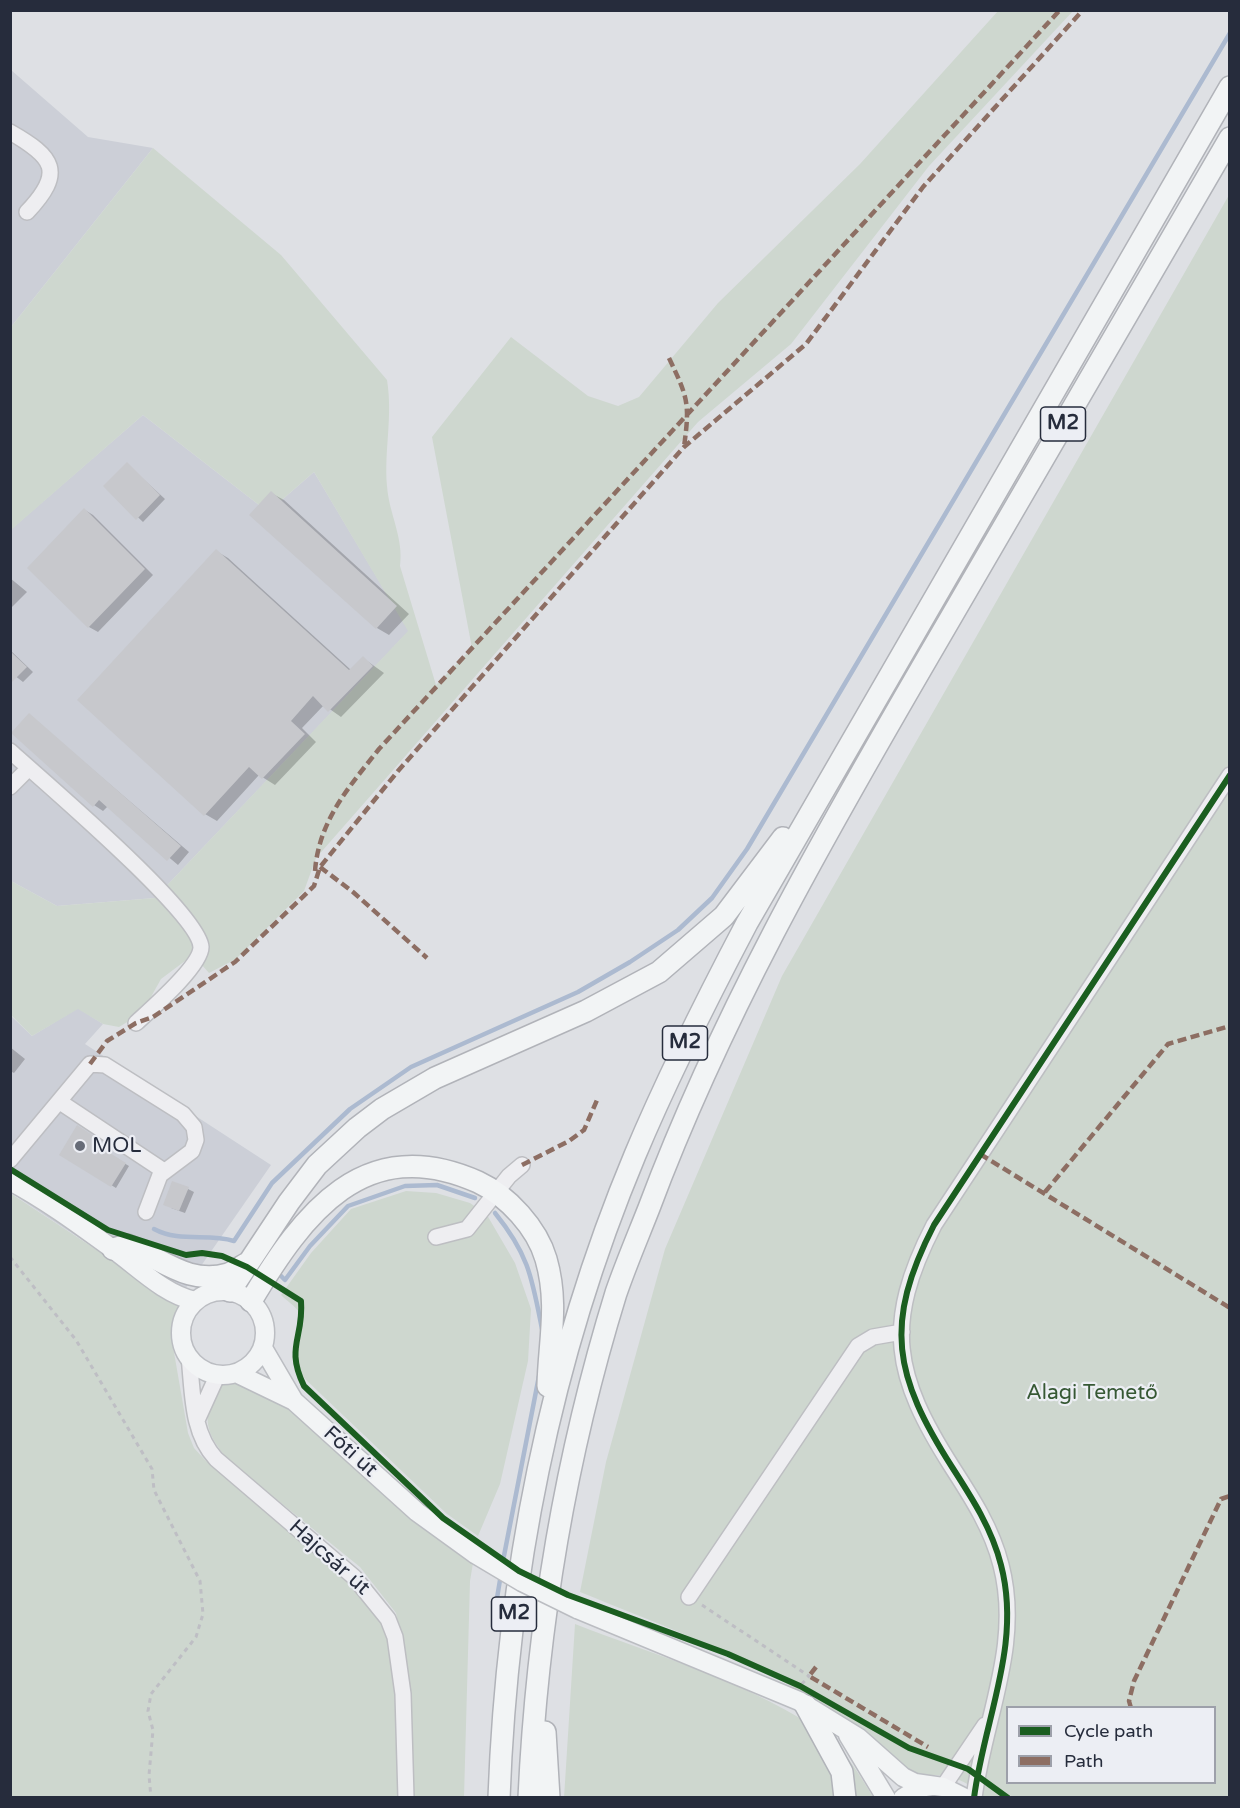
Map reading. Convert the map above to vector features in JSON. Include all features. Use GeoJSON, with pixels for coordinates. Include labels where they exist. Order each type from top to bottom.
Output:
{"type":"FeatureCollection","features":[{"type":"Feature","properties":{"kind":"highway","name":"M2"},"geometry":{"type":"LineString","coordinates":[[500,1797],[505,1683],[521,1554],[547,1432],[586,1289],[634,1157],[690,1033],[810,809],[1230,87]]}},
{"type":"Feature","properties":{"kind":"highway","name":"M2"},"geometry":{"type":"LineString","coordinates":[[530,1797],[537,1672],[551,1564],[564,1496],[611,1313],[665,1164],[718,1041],[791,898],[1230,138]]}},
{"type":"Feature","properties":{"kind":"highway"},"geometry":{"type":"LineString","coordinates":[[230,1291],[289,1202],[317,1165],[357,1128],[382,1109],[435,1078],[586,1011],[659,972],[724,916],[776,845],[810,809]]}},
{"type":"Feature","properties":{"kind":"highway"},"geometry":{"type":"LineString","coordinates":[[251,1301],[297,1229],[316,1209],[357,1180],[389,1169],[419,1168],[460,1174],[495,1193],[522,1218],[532,1231],[546,1258],[551,1283],[554,1337],[548,1376],[547,1432]]}},
{"type":"Feature","properties":{"kind":"highway"},"geometry":{"type":"LineString","coordinates":[[114,1249],[128,1245],[187,1275],[199,1278],[230,1273],[249,1263]]}},
{"type":"Feature","properties":{"kind":"highway"},"geometry":{"type":"LineString","coordinates":[[537,1672],[546,1715],[549,1797]]}},
{"type":"Feature","properties":{"kind":"highway"},"geometry":{"type":"LineString","coordinates":[[805,1695],[842,1772],[845,1797]]}},
{"type":"Feature","properties":{"kind":"main road"},"geometry":{"type":"LineString","coordinates":[[13,1185],[114,1249],[190,1308]]}},
{"type":"Feature","properties":{"kind":"main road"},"geometry":{"type":"LineString","coordinates":[[217,1291],[230,1291],[251,1301],[261,1312],[265,1327],[263,1348],[254,1362],[236,1373],[218,1374],[199,1367],[184,1348],[181,1332],[190,1308],[217,1291]]}},
{"type":"Feature","properties":{"kind":"main road","name":"Fóti út"},"geometry":{"type":"LineString","coordinates":[[263,1348],[294,1401],[417,1512],[475,1554],[522,1582],[578,1609],[752,1680],[805,1695],[843,1728],[873,1748],[903,1777],[937,1786],[964,1797]]}},
{"type":"Feature","properties":{"kind":"main road"},"geometry":{"type":"LineString","coordinates":[[236,1373],[294,1401]]}},
{"type":"Feature","properties":{"kind":"main road"},"geometry":{"type":"LineString","coordinates":[[843,1728],[885,1797]]}},
{"type":"Feature","properties":{"kind":"main road"},"geometry":{"type":"LineString","coordinates":[[903,1797],[919,1788],[937,1786]]}},
{"type":"Feature","properties":{"kind":"street"},"geometry":{"type":"LineString","coordinates":[[10,132],[36,147],[47,158],[51,171],[43,196],[27,212]]}},
{"type":"Feature","properties":{"kind":"street"},"geometry":{"type":"LineString","coordinates":[[10,751],[153,884],[192,925],[201,946],[199,954],[190,968],[136,1023]]}},
{"type":"Feature","properties":{"kind":"street"},"geometry":{"type":"LineString","coordinates":[[10,788],[29,768]]}},
{"type":"Feature","properties":{"kind":"street"},"geometry":{"type":"LineString","coordinates":[[974,1797],[990,1718],[1002,1677],[1007,1650],[1008,1621],[1001,1565],[978,1508],[919,1413],[907,1375],[902,1314],[912,1273],[933,1225],[1230,775]]}},
{"type":"Feature","properties":{"kind":"street"},"geometry":{"type":"LineString","coordinates":[[10,1160],[90,1064],[105,1065],[183,1114],[194,1127],[196,1140],[192,1151],[160,1176],[146,1212]]}},
{"type":"Feature","properties":{"kind":"street"},"geometry":{"type":"LineString","coordinates":[[60,1102],[164,1171]]}},
{"type":"Feature","properties":{"kind":"street"},"geometry":{"type":"LineString","coordinates":[[436,1237],[467,1229],[509,1176],[522,1166]]}},
{"type":"Feature","properties":{"kind":"street"},"geometry":{"type":"LineString","coordinates":[[689,1596],[858,1346],[873,1337],[902,1332]]}},
{"type":"Feature","properties":{"kind":"street","name":"Hajcsár út"},"geometry":{"type":"LineString","coordinates":[[189,1357],[197,1420],[204,1445],[216,1459],[354,1577],[388,1618],[396,1643],[404,1694],[406,1797]]}},
{"type":"Feature","properties":{"kind":"street"},"geometry":{"type":"LineString","coordinates":[[197,1420],[203,1401],[218,1374]]}},
{"type":"Feature","properties":{"kind":"street"},"geometry":{"type":"LineString","coordinates":[[937,1786],[990,1718]]}},
{"type":"Feature","properties":{"kind":"path"},"geometry":{"type":"LineString","coordinates":[[10,1257],[76,1340],[152,1469],[154,1490],[200,1581],[203,1614],[196,1636],[151,1694],[148,1711],[153,1730],[149,1775],[151,1797]]}},
{"type":"Feature","properties":{"kind":"path"},"geometry":{"type":"LineString","coordinates":[[689,1596],[809,1676],[805,1695],[790,1682]]}},
{"type":"Feature","properties":{"kind":"shaded area"},"geometry":{"type":"Polygon","coordinates":[[[11,70],[88,137],[153,148],[11,327],[11,70]]]}},
{"type":"Feature","properties":{"kind":"shaded area"},"geometry":{"type":"Polygon","coordinates":[[[143,415],[268,512],[314,472],[409,631],[155,898],[57,906],[11,881],[10,530],[143,415]]]}},
{"type":"Feature","properties":{"kind":"shaded area"},"geometry":{"type":"Polygon","coordinates":[[[78,1008],[103,1024],[85,1044],[271,1165],[176,1302],[11,1193],[10,1015],[32,1036],[78,1008]]]}},
{"type":"Feature","properties":{"kind":"green space"},"geometry":{"type":"Polygon","coordinates":[[[998,11],[1073,11],[929,166],[791,344],[698,422],[316,858],[304,891],[236,959],[209,973],[193,955],[161,979],[142,1013],[119,1027],[103,1024],[78,1009],[32,1036],[11,1015],[11,881],[57,906],[155,898],[408,631],[314,472],[268,512],[143,415],[11,530],[11,327],[153,148],[281,255],[387,380],[389,394],[386,473],[388,496],[400,546],[400,566],[436,685],[472,648],[432,437],[511,337],[588,396],[618,406],[639,397],[718,303],[860,164],[998,11]]]}},
{"type":"Feature","properties":{"kind":"green space","name":"Alagi Temető"},"geometry":{"type":"Polygon","coordinates":[[[1229,195],[1229,1797],[981,1797],[966,1783],[957,1779],[938,1775],[908,1776],[840,1719],[796,1689],[717,1649],[580,1592],[606,1462],[665,1249],[782,976],[1229,195]]]}},
{"type":"Feature","properties":{"kind":"green space"},"geometry":{"type":"Polygon","coordinates":[[[406,1191],[436,1193],[470,1203],[487,1215],[515,1263],[531,1309],[528,1361],[500,1484],[478,1536],[447,1514],[303,1377],[298,1359],[302,1319],[299,1312],[281,1295],[311,1253],[351,1209],[406,1191]]]}},
{"type":"Feature","properties":{"kind":"green space"},"geometry":{"type":"Polygon","coordinates":[[[10,1193],[176,1302],[184,1315],[171,1335],[188,1433],[194,1448],[205,1460],[351,1581],[384,1621],[395,1665],[399,1797],[11,1797],[10,1193]]]}},
{"type":"Feature","properties":{"kind":"green space"},"geometry":{"type":"Polygon","coordinates":[[[228,1379],[247,1382],[288,1408],[411,1518],[473,1563],[470,1581],[464,1797],[412,1797],[406,1662],[396,1613],[360,1567],[228,1460],[217,1446],[208,1425],[208,1410],[216,1391],[228,1379]]]}},
{"type":"Feature","properties":{"kind":"green space"},"geometry":{"type":"Polygon","coordinates":[[[575,1624],[705,1672],[800,1718],[840,1749],[873,1797],[564,1798],[575,1624]]]}},
{"type":"Feature","properties":{"kind":"building"},"geometry":{"type":"Polygon","coordinates":[[[127,462],[160,495],[136,520],[103,486],[127,462]]]}},
{"type":"Feature","properties":{"kind":"building"},"geometry":{"type":"Polygon","coordinates":[[[271,491],[397,606],[376,629],[249,515],[271,491]]]}},
{"type":"Feature","properties":{"kind":"building"},"geometry":{"type":"Polygon","coordinates":[[[84,508],[145,569],[88,628],[27,568],[84,508]]]}},
{"type":"Feature","properties":{"kind":"building"},"geometry":{"type":"Polygon","coordinates":[[[216,549],[349,670],[363,656],[373,666],[328,712],[313,696],[291,721],[305,734],[262,779],[249,767],[204,816],[77,700],[216,549]]]}},
{"type":"Feature","properties":{"kind":"building"},"geometry":{"type":"Polygon","coordinates":[[[10,651],[27,667],[10,684],[10,651]]]}},
{"type":"Feature","properties":{"kind":"building"},"geometry":{"type":"Polygon","coordinates":[[[29,713],[181,846],[167,861],[99,800],[93,807],[11,733],[29,713]]]}},
{"type":"Feature","properties":{"kind":"building"},"geometry":{"type":"Polygon","coordinates":[[[77,1125],[100,1140],[97,1145],[126,1163],[111,1187],[59,1155],[77,1125]]]}},
{"type":"Feature","properties":{"kind":"building"},"geometry":{"type":"Polygon","coordinates":[[[172,1181],[189,1187],[179,1211],[163,1205],[172,1181]]]}},
{"type":"Feature","properties":{"kind":"waterway"},"geometry":{"type":"LineString","coordinates":[[154,1229],[174,1236],[234,1241],[272,1183],[350,1109],[411,1067],[578,992],[630,962],[678,930],[712,898],[747,849],[1230,33]]}},
{"type":"Feature","properties":{"kind":"waterway"},"geometry":{"type":"LineString","coordinates":[[280,1275],[285,1280],[310,1246],[348,1206],[405,1186],[437,1185],[475,1198]]}},
{"type":"Feature","properties":{"kind":"waterway"},"geometry":{"type":"LineString","coordinates":[[495,1213],[515,1242],[528,1268],[542,1329]]}},
{"type":"Feature","properties":{"kind":"waterway"},"geometry":{"type":"LineString","coordinates":[[502,1566],[539,1376]]}},
{"type":"Feature","properties":{"kind":"waterway"},"geometry":{"type":"LineString","coordinates":[[495,1610],[501,1574]]}},
{"type":"Feature","properties":{"kind":"marked path"},"geometry":{"type":"LineString","coordinates":[[315,871],[322,836],[329,820],[337,805],[379,749],[1060,10]]}},
{"type":"Feature","properties":{"kind":"marked path"},"geometry":{"type":"LineString","coordinates":[[90,1064],[107,1041],[136,1023],[153,1017],[235,962],[314,886],[320,867],[398,771],[684,447],[806,344],[923,187],[1083,10]]}},
{"type":"Feature","properties":{"kind":"marked path"},"geometry":{"type":"LineString","coordinates":[[669,358],[686,401],[687,420],[684,447]]}},
{"type":"Feature","properties":{"kind":"marked path"},"geometry":{"type":"LineString","coordinates":[[320,867],[353,892],[427,958]]}},
{"type":"Feature","properties":{"kind":"marked path"},"geometry":{"type":"LineString","coordinates":[[1045,1192],[1168,1044],[1230,1026]]}},
{"type":"Feature","properties":{"kind":"marked path"},"geometry":{"type":"LineString","coordinates":[[522,1165],[569,1141],[584,1130],[597,1100]]}},
{"type":"Feature","properties":{"kind":"marked path"},"geometry":{"type":"LineString","coordinates":[[980,1154],[1230,1308]]}},
{"type":"Feature","properties":{"kind":"marked path"},"geometry":{"type":"LineString","coordinates":[[1130,1706],[1129,1701],[1134,1681],[1221,1499],[1230,1496]]}},
{"type":"Feature","properties":{"kind":"marked path"},"geometry":{"type":"LineString","coordinates":[[816,1667],[809,1676],[928,1747]]}},
{"type":"Feature","properties":{"kind":"cycle path"},"geometry":{"type":"LineString","coordinates":[[974,1798],[1004,1653],[1007,1624],[1006,1595],[1001,1565],[987,1526],[932,1435],[907,1377],[902,1349],[902,1321],[907,1292],[934,1225],[1230,775]]}},
{"type":"Feature","properties":{"kind":"cycle path"},"geometry":{"type":"LineString","coordinates":[[10,1169],[108,1230],[186,1255],[202,1253],[222,1256],[247,1267],[301,1301],[295,1352],[304,1386],[443,1518],[519,1571],[568,1595],[728,1654],[800,1686],[909,1748],[968,1769],[1008,1798]]}},
{"type":"Feature","properties":{"kind":"place","name":"MOL"},"geometry":{"type":"Point","coordinates":[80,1146]}}]}
